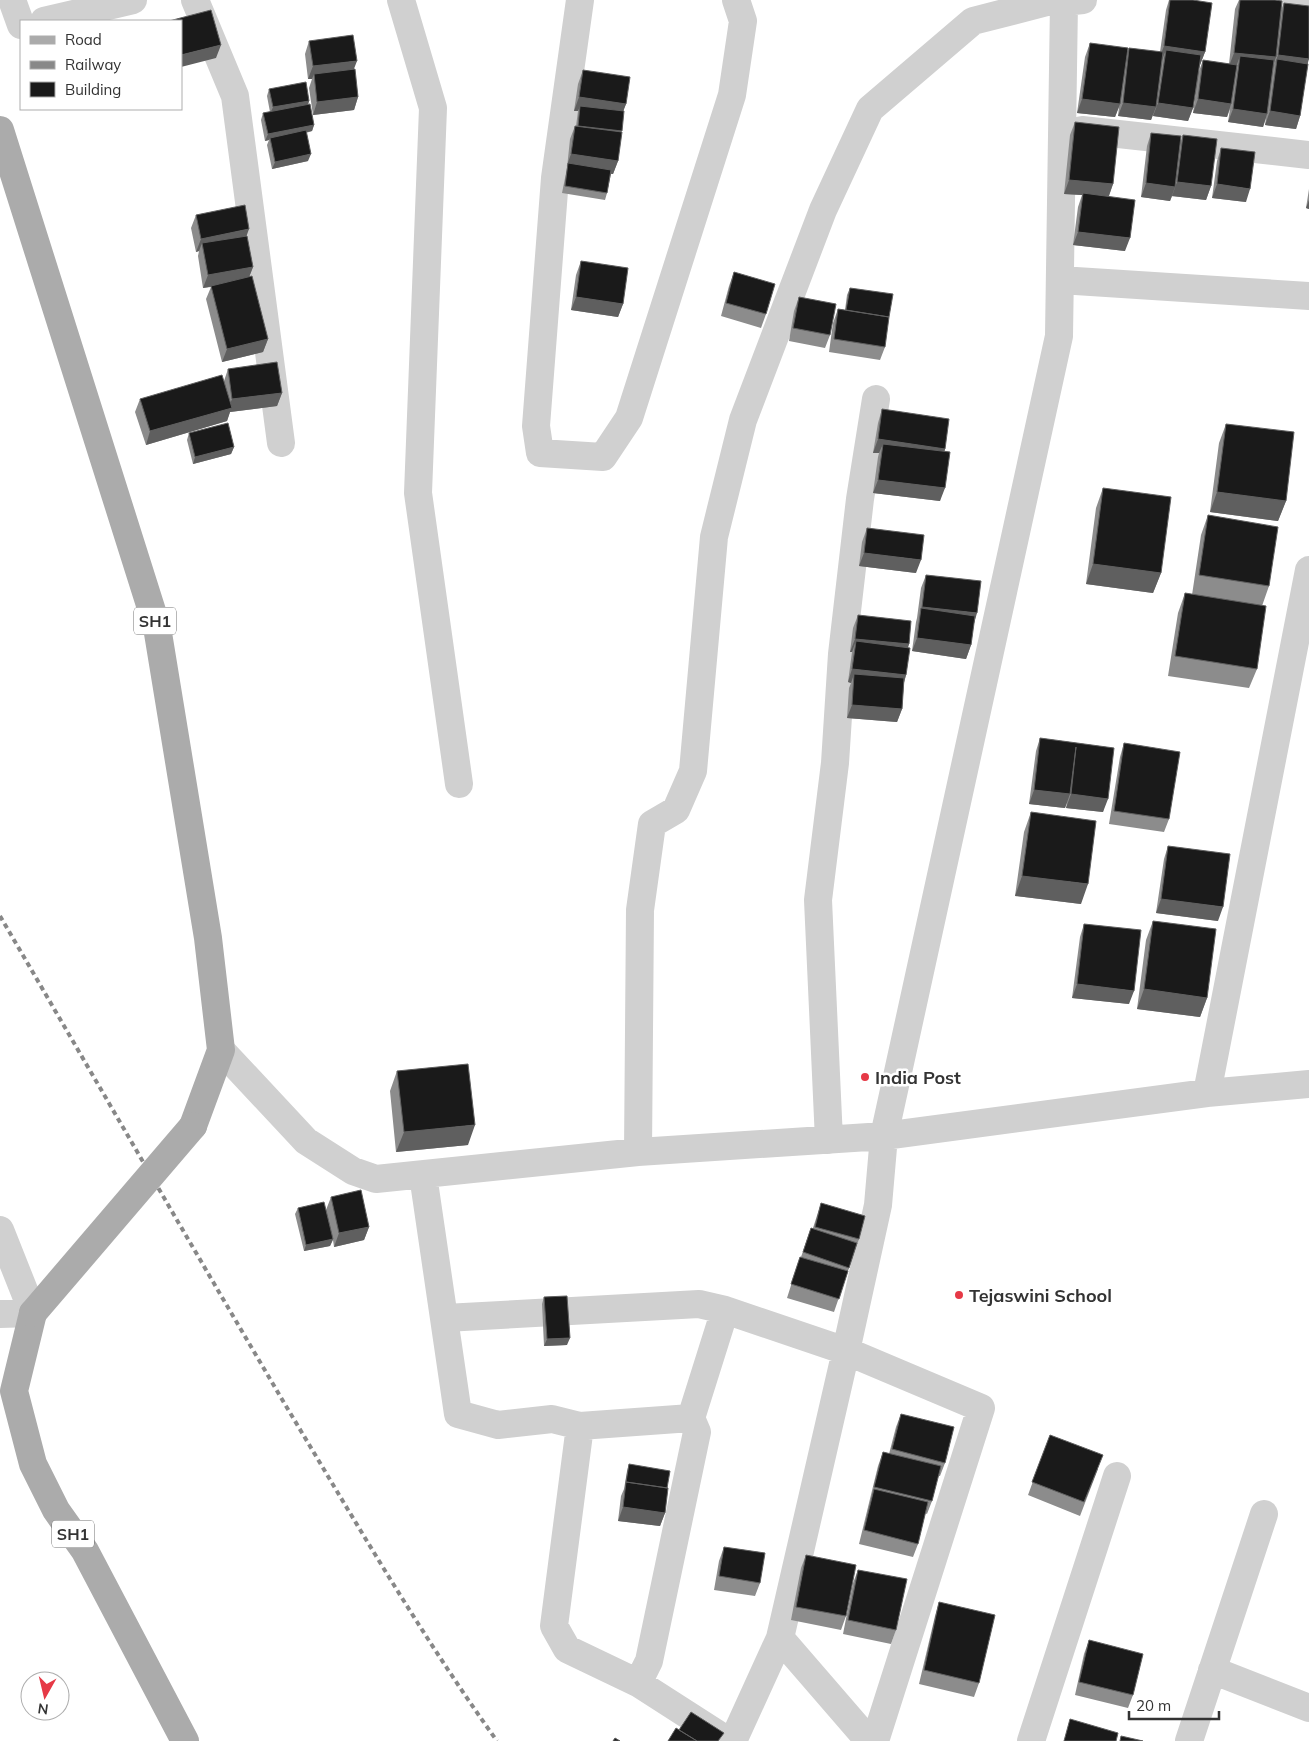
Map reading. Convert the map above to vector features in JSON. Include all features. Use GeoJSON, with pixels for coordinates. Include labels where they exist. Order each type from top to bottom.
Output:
{"type":"FeatureCollection","features":[{"type":"Feature","properties":{"kind":"main road","name":"SH1"},"geometry":{"type":"LineString","coordinates":[[0,130],[157,627],[208,938],[221,1050],[193,1126],[33,1314],[14,1391],[33,1464],[56,1510],[85,1551],[185,1741]]}},
{"type":"Feature","properties":{"kind":"street"},"geometry":{"type":"LineString","coordinates":[[12,0],[20,23]]}},
{"type":"Feature","properties":{"kind":"street"},"geometry":{"type":"LineString","coordinates":[[48,20],[133,0]]}},
{"type":"Feature","properties":{"kind":"street"},"geometry":{"type":"LineString","coordinates":[[196,0],[235,96],[281,443]]}},
{"type":"Feature","properties":{"kind":"street"},"geometry":{"type":"LineString","coordinates":[[401,0],[433,108],[418,493],[459,784]]}},
{"type":"Feature","properties":{"kind":"street"},"geometry":{"type":"LineString","coordinates":[[580,0],[555,178],[536,426],[540,453],[603,456],[629,418],[732,96],[743,21],[736,0]]}},
{"type":"Feature","properties":{"kind":"street"},"geometry":{"type":"LineString","coordinates":[[638,1152],[640,910],[652,824],[676,810],[693,771],[714,537],[743,420],[823,210],[870,109],[973,21],[1047,2],[1070,0],[1063,128],[1059,336],[884,1136],[878,1205],[780,1638],[733,1741]]}},
{"type":"Feature","properties":{"kind":"street"},"geometry":{"type":"LineString","coordinates":[[1292,0],[1309,2]]}},
{"type":"Feature","properties":{"kind":"street"},"geometry":{"type":"LineString","coordinates":[[0,32],[20,26]]}},
{"type":"Feature","properties":{"kind":"street"},"geometry":{"type":"LineString","coordinates":[[1063,128],[1309,155]]}},
{"type":"Feature","properties":{"kind":"street"},"geometry":{"type":"LineString","coordinates":[[1060,280],[1309,296]]}},
{"type":"Feature","properties":{"kind":"street"},"geometry":{"type":"LineString","coordinates":[[829,1140],[818,900],[835,763],[842,654],[860,499],[876,399]]}},
{"type":"Feature","properties":{"kind":"street"},"geometry":{"type":"LineString","coordinates":[[1207,1093],[1309,570]]}},
{"type":"Feature","properties":{"kind":"street"},"geometry":{"type":"LineString","coordinates":[[221,1050],[306,1141],[353,1171],[376,1179],[638,1152],[884,1136],[1207,1093],[1309,1084]]}},
{"type":"Feature","properties":{"kind":"street"},"geometry":{"type":"LineString","coordinates":[[423,1175],[458,1414],[498,1425],[552,1419],[580,1426],[691,1418]]}},
{"type":"Feature","properties":{"kind":"street"},"geometry":{"type":"LineString","coordinates":[[0,1230],[33,1314],[0,1314]]}},
{"type":"Feature","properties":{"kind":"street"},"geometry":{"type":"LineString","coordinates":[[445,1318],[699,1304],[725,1310],[846,1351],[982,1408],[875,1741]]}},
{"type":"Feature","properties":{"kind":"street"},"geometry":{"type":"LineString","coordinates":[[638,1683],[649,1660],[697,1432],[691,1418],[725,1310]]}},
{"type":"Feature","properties":{"kind":"street"},"geometry":{"type":"LineString","coordinates":[[580,1426],[554,1626],[567,1649],[638,1683],[729,1741]]}},
{"type":"Feature","properties":{"kind":"street"},"geometry":{"type":"LineString","coordinates":[[1031,1741],[1117,1476]]}},
{"type":"Feature","properties":{"kind":"street"},"geometry":{"type":"LineString","coordinates":[[1189,1741],[1264,1514]]}},
{"type":"Feature","properties":{"kind":"street"},"geometry":{"type":"LineString","coordinates":[[780,1638],[869,1741]]}},
{"type":"Feature","properties":{"kind":"street"},"geometry":{"type":"LineString","coordinates":[[1212,1670],[1309,1708]]}},
{"type":"Feature","properties":{"kind":"building"},"geometry":{"type":"Polygon","coordinates":[[[1170,0],[1193,0],[1212,3],[1205,52],[1164,46],[1170,0]]]}},
{"type":"Feature","properties":{"kind":"building"},"geometry":{"type":"Polygon","coordinates":[[[1240,0],[1282,1],[1276,57],[1234,53],[1240,0]]]}},
{"type":"Feature","properties":{"kind":"building"},"geometry":{"type":"Polygon","coordinates":[[[1284,3],[1309,6],[1309,59],[1278,55],[1284,3]]]}},
{"type":"Feature","properties":{"kind":"building"},"geometry":{"type":"Polygon","coordinates":[[[211,10],[221,45],[182,55],[182,20],[173,20],[211,10]]]}},
{"type":"Feature","properties":{"kind":"building"},"geometry":{"type":"Polygon","coordinates":[[[353,35],[357,61],[313,66],[309,41],[353,35]]]}},
{"type":"Feature","properties":{"kind":"building"},"geometry":{"type":"Polygon","coordinates":[[[1090,43],[1128,48],[1120,104],[1082,99],[1090,43]]]}},
{"type":"Feature","properties":{"kind":"building"},"geometry":{"type":"Polygon","coordinates":[[[1129,48],[1163,52],[1156,107],[1123,103],[1129,48]]]}},
{"type":"Feature","properties":{"kind":"building"},"geometry":{"type":"Polygon","coordinates":[[[1166,50],[1201,55],[1193,108],[1158,103],[1166,50]]]}},
{"type":"Feature","properties":{"kind":"building"},"geometry":{"type":"Polygon","coordinates":[[[1240,56],[1274,60],[1267,114],[1233,109],[1240,56]]]}},
{"type":"Feature","properties":{"kind":"building"},"geometry":{"type":"Polygon","coordinates":[[[1277,59],[1308,64],[1300,116],[1270,111],[1277,59]]]}},
{"type":"Feature","properties":{"kind":"building"},"geometry":{"type":"Polygon","coordinates":[[[1203,60],[1237,65],[1231,104],[1198,99],[1203,60]]]}},
{"type":"Feature","properties":{"kind":"building"},"geometry":{"type":"Polygon","coordinates":[[[355,69],[358,97],[317,102],[314,74],[355,69]]]}},
{"type":"Feature","properties":{"kind":"building"},"geometry":{"type":"Polygon","coordinates":[[[583,70],[630,77],[626,104],[579,97],[583,70]]]}},
{"type":"Feature","properties":{"kind":"building"},"geometry":{"type":"Polygon","coordinates":[[[306,82],[309,101],[273,107],[269,89],[306,82]]]}},
{"type":"Feature","properties":{"kind":"building"},"geometry":{"type":"Polygon","coordinates":[[[310,104],[314,125],[268,134],[263,113],[310,104]]]}},
{"type":"Feature","properties":{"kind":"building"},"geometry":{"type":"Polygon","coordinates":[[[580,106],[624,111],[622,131],[578,126],[580,106]]]}},
{"type":"Feature","properties":{"kind":"building"},"geometry":{"type":"Polygon","coordinates":[[[1075,122],[1119,127],[1113,184],[1069,180],[1075,122]]]}},
{"type":"Feature","properties":{"kind":"building"},"geometry":{"type":"Polygon","coordinates":[[[575,126],[622,132],[618,161],[571,154],[575,126]]]}},
{"type":"Feature","properties":{"kind":"building"},"geometry":{"type":"Polygon","coordinates":[[[306,130],[311,154],[275,162],[270,138],[306,130]]]}},
{"type":"Feature","properties":{"kind":"building"},"geometry":{"type":"Polygon","coordinates":[[[1151,133],[1181,136],[1175,187],[1146,183],[1151,133]]]}},
{"type":"Feature","properties":{"kind":"building"},"geometry":{"type":"Polygon","coordinates":[[[1183,135],[1217,139],[1211,186],[1177,182],[1183,135]]]}},
{"type":"Feature","properties":{"kind":"building"},"geometry":{"type":"Polygon","coordinates":[[[1221,148],[1255,152],[1250,189],[1217,184],[1221,148]]]}},
{"type":"Feature","properties":{"kind":"building"},"geometry":{"type":"Polygon","coordinates":[[[568,163],[611,170],[607,193],[565,186],[568,163]]]}},
{"type":"Feature","properties":{"kind":"building"},"geometry":{"type":"Polygon","coordinates":[[[1083,193],[1135,200],[1130,238],[1078,232],[1083,193]]]}},
{"type":"Feature","properties":{"kind":"building"},"geometry":{"type":"Polygon","coordinates":[[[245,205],[249,229],[201,239],[196,215],[245,205]]]}},
{"type":"Feature","properties":{"kind":"building"},"geometry":{"type":"Polygon","coordinates":[[[247,236],[253,267],[208,275],[202,243],[247,236]]]}},
{"type":"Feature","properties":{"kind":"building"},"geometry":{"type":"Polygon","coordinates":[[[581,261],[628,268],[623,304],[576,297],[581,261]]]}},
{"type":"Feature","properties":{"kind":"building"},"geometry":{"type":"Polygon","coordinates":[[[734,272],[775,284],[766,314],[726,303],[734,272]]]}},
{"type":"Feature","properties":{"kind":"building"},"geometry":{"type":"Polygon","coordinates":[[[252,276],[268,339],[227,349],[211,286],[252,276]]]}},
{"type":"Feature","properties":{"kind":"building"},"geometry":{"type":"Polygon","coordinates":[[[850,288],[893,294],[889,317],[846,310],[850,288]]]}},
{"type":"Feature","properties":{"kind":"building"},"geometry":{"type":"Polygon","coordinates":[[[799,297],[836,304],[830,335],[793,328],[799,297]]]}},
{"type":"Feature","properties":{"kind":"building"},"geometry":{"type":"Polygon","coordinates":[[[838,309],[889,317],[885,347],[834,339],[838,309]]]}},
{"type":"Feature","properties":{"kind":"building"},"geometry":{"type":"Polygon","coordinates":[[[277,362],[282,393],[232,399],[228,369],[277,362]]]}},
{"type":"Feature","properties":{"kind":"building"},"geometry":{"type":"Polygon","coordinates":[[[222,375],[232,408],[150,431],[140,399],[222,375]]]}},
{"type":"Feature","properties":{"kind":"building"},"geometry":{"type":"Polygon","coordinates":[[[882,409],[949,419],[945,449],[878,439],[882,409]]]}},
{"type":"Feature","properties":{"kind":"building"},"geometry":{"type":"Polygon","coordinates":[[[228,423],[234,447],[195,457],[189,433],[228,423]]]}},
{"type":"Feature","properties":{"kind":"building"},"geometry":{"type":"Polygon","coordinates":[[[1226,424],[1294,432],[1286,501],[1217,492],[1226,424]]]}},
{"type":"Feature","properties":{"kind":"building"},"geometry":{"type":"Polygon","coordinates":[[[883,444],[950,452],[945,488],[878,480],[883,444]]]}},
{"type":"Feature","properties":{"kind":"building"},"geometry":{"type":"Polygon","coordinates":[[[1103,488],[1171,497],[1161,573],[1093,564],[1103,488]]]}},
{"type":"Feature","properties":{"kind":"building"},"geometry":{"type":"Polygon","coordinates":[[[1208,515],[1278,527],[1269,586],[1199,575],[1208,515]]]}},
{"type":"Feature","properties":{"kind":"building"},"geometry":{"type":"Polygon","coordinates":[[[867,528],[924,535],[921,560],[864,553],[867,528]]]}},
{"type":"Feature","properties":{"kind":"building"},"geometry":{"type":"Polygon","coordinates":[[[926,575],[981,581],[977,613],[922,607],[926,575]]]}},
{"type":"Feature","properties":{"kind":"building"},"geometry":{"type":"Polygon","coordinates":[[[1185,593],[1266,606],[1257,669],[1175,656],[1185,593]]]}},
{"type":"Feature","properties":{"kind":"building"},"geometry":{"type":"Polygon","coordinates":[[[921,608],[975,616],[971,645],[917,638],[921,608]]]}},
{"type":"Feature","properties":{"kind":"building"},"geometry":{"type":"Polygon","coordinates":[[[858,615],[911,621],[909,644],[855,639],[858,615]]]}},
{"type":"Feature","properties":{"kind":"building"},"geometry":{"type":"Polygon","coordinates":[[[856,641],[910,648],[906,675],[852,669],[856,641]]]}},
{"type":"Feature","properties":{"kind":"building"},"geometry":{"type":"Polygon","coordinates":[[[854,674],[904,678],[902,709],[852,705],[854,674]]]}},
{"type":"Feature","properties":{"kind":"building"},"geometry":{"type":"Polygon","coordinates":[[[1040,738],[1114,748],[1108,799],[1071,794],[1076,747],[1070,794],[1034,790],[1040,738]]]}},
{"type":"Feature","properties":{"kind":"building"},"geometry":{"type":"Polygon","coordinates":[[[1124,743],[1180,752],[1169,819],[1114,811],[1124,743]]]}},
{"type":"Feature","properties":{"kind":"building"},"geometry":{"type":"Polygon","coordinates":[[[1031,812],[1096,821],[1088,884],[1022,876],[1031,812]]]}},
{"type":"Feature","properties":{"kind":"building"},"geometry":{"type":"Polygon","coordinates":[[[1168,846],[1230,854],[1223,907],[1161,899],[1168,846]]]}},
{"type":"Feature","properties":{"kind":"building"},"geometry":{"type":"Polygon","coordinates":[[[1153,921],[1216,929],[1207,998],[1144,989],[1153,921]]]}},
{"type":"Feature","properties":{"kind":"building"},"geometry":{"type":"Polygon","coordinates":[[[1084,924],[1141,930],[1134,991],[1077,984],[1084,924]]]}},
{"type":"Feature","properties":{"kind":"building"},"geometry":{"type":"Polygon","coordinates":[[[468,1064],[475,1125],[404,1132],[397,1071],[468,1064]]]}},
{"type":"Feature","properties":{"kind":"building"},"geometry":{"type":"Polygon","coordinates":[[[361,1190],[369,1227],[339,1233],[331,1197],[361,1190]]]}},
{"type":"Feature","properties":{"kind":"building"},"geometry":{"type":"Polygon","coordinates":[[[324,1202],[333,1239],[306,1245],[298,1208],[324,1202]]]}},
{"type":"Feature","properties":{"kind":"building"},"geometry":{"type":"Polygon","coordinates":[[[821,1203],[865,1216],[859,1239],[815,1227],[821,1203]]]}},
{"type":"Feature","properties":{"kind":"building"},"geometry":{"type":"Polygon","coordinates":[[[811,1228],[857,1243],[849,1268],[803,1252],[811,1228]]]}},
{"type":"Feature","properties":{"kind":"building"},"geometry":{"type":"Polygon","coordinates":[[[800,1257],[848,1271],[839,1299],[791,1284],[800,1257]]]}},
{"type":"Feature","properties":{"kind":"building"},"geometry":{"type":"Polygon","coordinates":[[[567,1296],[570,1338],[547,1339],[544,1297],[567,1296]]]}},
{"type":"Feature","properties":{"kind":"building"},"geometry":{"type":"Polygon","coordinates":[[[901,1414],[954,1427],[945,1463],[892,1449],[901,1414]]]}},
{"type":"Feature","properties":{"kind":"building"},"geometry":{"type":"Polygon","coordinates":[[[1050,1435],[1103,1455],[1084,1502],[1032,1482],[1050,1435]]]}},
{"type":"Feature","properties":{"kind":"building"},"geometry":{"type":"Polygon","coordinates":[[[883,1452],[941,1466],[932,1501],[874,1487],[883,1452]]]}},
{"type":"Feature","properties":{"kind":"building"},"geometry":{"type":"Polygon","coordinates":[[[629,1464],[670,1471],[667,1488],[626,1482],[629,1464]]]}},
{"type":"Feature","properties":{"kind":"building"},"geometry":{"type":"Polygon","coordinates":[[[626,1482],[668,1488],[665,1513],[623,1507],[626,1482]]]}},
{"type":"Feature","properties":{"kind":"building"},"geometry":{"type":"Polygon","coordinates":[[[874,1489],[928,1502],[918,1544],[864,1530],[874,1489]]]}},
{"type":"Feature","properties":{"kind":"building"},"geometry":{"type":"Polygon","coordinates":[[[724,1547],[765,1553],[760,1583],[719,1576],[724,1547]]]}},
{"type":"Feature","properties":{"kind":"building"},"geometry":{"type":"Polygon","coordinates":[[[806,1555],[856,1565],[846,1616],[796,1607],[806,1555]]]}},
{"type":"Feature","properties":{"kind":"building"},"geometry":{"type":"Polygon","coordinates":[[[858,1570],[907,1579],[896,1630],[848,1620],[858,1570]]]}},
{"type":"Feature","properties":{"kind":"building"},"geometry":{"type":"Polygon","coordinates":[[[939,1602],[995,1615],[979,1683],[924,1670],[939,1602]]]}},
{"type":"Feature","properties":{"kind":"building"},"geometry":{"type":"Polygon","coordinates":[[[1089,1640],[1143,1654],[1133,1695],[1079,1682],[1089,1640]]]}},
{"type":"Feature","properties":{"kind":"building"},"geometry":{"type":"Polygon","coordinates":[[[691,1712],[724,1733],[718,1741],[697,1741],[679,1730],[691,1712]]]}},
{"type":"Feature","properties":{"kind":"building"},"geometry":{"type":"Polygon","coordinates":[[[1070,1719],[1118,1733],[1116,1741],[1064,1741],[1070,1719]]]}},
{"type":"Feature","properties":{"kind":"building"},"geometry":{"type":"Polygon","coordinates":[[[676,1728],[697,1741],[668,1741],[676,1728]]]}},
{"type":"Feature","properties":{"kind":"building"},"geometry":{"type":"Polygon","coordinates":[[[1121,1736],[1143,1741],[1120,1741],[1121,1736]]]}},
{"type":"Feature","properties":{"kind":"railway"},"geometry":{"type":"LineString","coordinates":[[0,916],[247,1341],[360,1530],[440,1658],[497,1741]]}},
{"type":"Feature","properties":{"kind":"place","name":"India Post"},"geometry":{"type":"Point","coordinates":[865,1077]}},
{"type":"Feature","properties":{"kind":"place","name":"Tejaswini School"},"geometry":{"type":"Point","coordinates":[959,1295]}}]}
